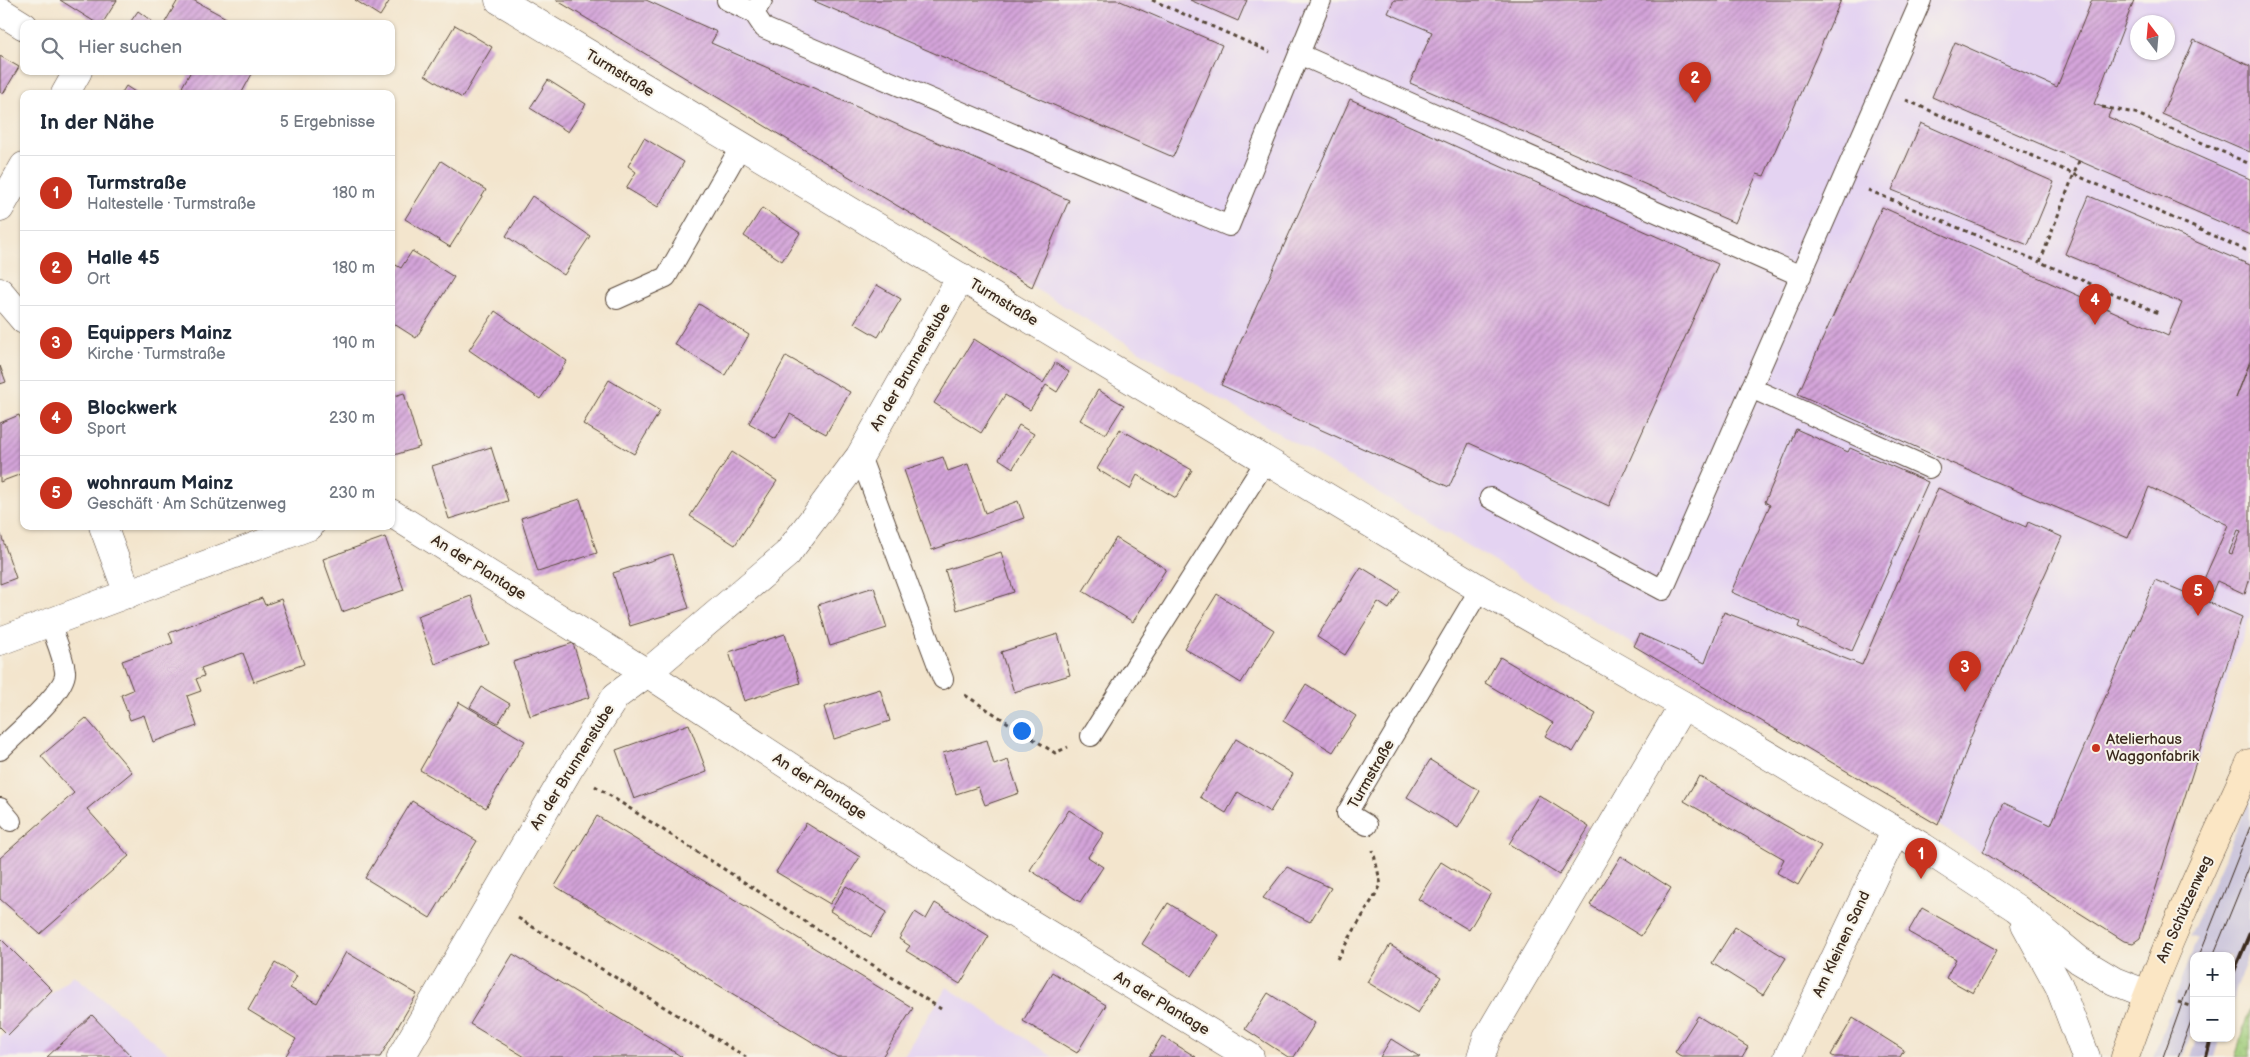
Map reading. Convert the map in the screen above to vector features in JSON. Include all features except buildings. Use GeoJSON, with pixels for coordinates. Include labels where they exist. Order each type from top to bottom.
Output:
{"type":"FeatureCollection","features":[{"type":"Feature","properties":{"kind":"main road","name":"Am Schützenweg"},"geometry":{"type":"LineString","coordinates":[[2125,1057],[2147,994],[2170,939],[2250,763]]}},
{"type":"Feature","properties":{"kind":"street","name":"Turmstraße"},"geometry":{"type":"LineString","coordinates":[[499,0],[1480,588],[1923,847],[2016,908],[2079,960],[2114,981],[2147,994]]}},
{"type":"Feature","properties":{"kind":"street"},"geometry":{"type":"LineString","coordinates":[[0,11],[20,24]]}},
{"type":"Feature","properties":{"kind":"street"},"geometry":{"type":"LineString","coordinates":[[67,90],[76,75]]}},
{"type":"Feature","properties":{"kind":"street"},"geometry":{"type":"LineString","coordinates":[[0,208],[20,173]]}},
{"type":"Feature","properties":{"kind":"street","name":"An der Brunnenstube"},"geometry":{"type":"LineString","coordinates":[[401,1057],[569,769],[616,696],[647,673],[787,554],[860,456],[961,277]]}},
{"type":"Feature","properties":{"kind":"street"},"geometry":{"type":"LineString","coordinates":[[0,292],[20,315]]}},
{"type":"Feature","properties":{"kind":"street","name":"An der Plantage"},"geometry":{"type":"LineString","coordinates":[[395,516],[647,673],[1010,911],[1250,1057]]}},
{"type":"Feature","properties":{"kind":"street"},"geometry":{"type":"LineString","coordinates":[[104,530],[128,594]]}},
{"type":"Feature","properties":{"kind":"street"},"geometry":{"type":"LineString","coordinates":[[0,641],[299,530]]}},
{"type":"Feature","properties":{"kind":"street"},"geometry":{"type":"LineString","coordinates":[[1481,1057],[1487,1038],[1683,705]]}},
{"type":"Feature","properties":{"kind":"street","name":"Am Kleinen Sand"},"geometry":{"type":"LineString","coordinates":[[1788,1057],[1895,832]]}},
{"type":"Feature","properties":{"kind":"street","name":"Turmstraße"},"geometry":{"type":"LineString","coordinates":[[2016,908],[2059,986],[2086,1057]]}},
{"type":"Feature","properties":{"kind":"lane"},"geometry":{"type":"LineString","coordinates":[[727,0],[758,7],[764,28],[1229,226],[1321,0]]}},
{"type":"Feature","properties":{"kind":"lane"},"geometry":{"type":"LineString","coordinates":[[1490,498],[1663,590],[1921,0]]}},
{"type":"Feature","properties":{"kind":"lane"},"geometry":{"type":"LineString","coordinates":[[1297,58],[1800,276]]}},
{"type":"Feature","properties":{"kind":"lane"},"geometry":{"type":"LineString","coordinates":[[618,299],[666,277],[741,146]]}},
{"type":"Feature","properties":{"kind":"lane"},"geometry":{"type":"LineString","coordinates":[[1751,388],[1928,468]]}},
{"type":"Feature","properties":{"kind":"lane"},"geometry":{"type":"LineString","coordinates":[[860,456],[943,678]]}},
{"type":"Feature","properties":{"kind":"lane"},"geometry":{"type":"LineString","coordinates":[[1091,736],[1267,459]]}},
{"type":"Feature","properties":{"kind":"lane","name":"Turmstraße"},"geometry":{"type":"LineString","coordinates":[[1367,825],[1347,813],[1480,588]]}},
{"type":"Feature","properties":{"kind":"lane"},"geometry":{"type":"LineString","coordinates":[[0,750],[56,693],[64,682],[66,672],[50,623]]}},
{"type":"Feature","properties":{"kind":"path"},"geometry":{"type":"LineString","coordinates":[[1152,0],[1297,58]]}},
{"type":"Feature","properties":{"kind":"path"},"geometry":{"type":"LineString","coordinates":[[1882,90],[2250,252]]}},
{"type":"Feature","properties":{"kind":"path"},"geometry":{"type":"LineString","coordinates":[[2102,107],[2135,113],[2250,164]]}},
{"type":"Feature","properties":{"kind":"path"},"geometry":{"type":"LineString","coordinates":[[2040,262],[2079,161]]}},
{"type":"Feature","properties":{"kind":"path"},"geometry":{"type":"LineString","coordinates":[[1843,179],[2161,314]]}},
{"type":"Feature","properties":{"kind":"path"},"geometry":{"type":"LineString","coordinates":[[2101,305],[2108,291]]}},
{"type":"Feature","properties":{"kind":"path"},"geometry":{"type":"LineString","coordinates":[[943,678],[980,706],[1055,753],[1091,736]]}},
{"type":"Feature","properties":{"kind":"path"},"geometry":{"type":"LineString","coordinates":[[569,769],[941,1009]]}},
{"type":"Feature","properties":{"kind":"path","name":"Turmstraße"},"geometry":{"type":"LineString","coordinates":[[1337,959],[1381,885],[1367,825]]}},
{"type":"Feature","properties":{"kind":"path"},"geometry":{"type":"LineString","coordinates":[[492,901],[746,1057]]}},
{"type":"Feature","properties":{"kind":"path"},"geometry":{"type":"LineString","coordinates":[[2176,1001],[2190,1006]]}},
{"type":"Feature","properties":{"kind":"shaded area"},"geometry":{"type":"Polygon","coordinates":[[[556,0],[2250,0],[2250,616],[2133,943],[2124,941],[1938,825],[1032,287],[556,0]]]}},
{"type":"Feature","properties":{"kind":"shaded area"},"geometry":{"type":"Polygon","coordinates":[[[2250,799],[2250,949],[2235,992],[2235,952],[2192,952],[2197,939],[2190,936],[2250,799]]]}},
{"type":"Feature","properties":{"kind":"shaded area"},"geometry":{"type":"Polygon","coordinates":[[[2190,958],[2190,1036],[2183,1057],[2153,1057],[2190,958]]]}},
{"type":"Feature","properties":{"kind":"shaded area"},"geometry":{"type":"Polygon","coordinates":[[[74,975],[173,1057],[0,1057],[0,1037],[74,975]]]}},
{"type":"Feature","properties":{"kind":"shaded area"},"geometry":{"type":"Polygon","coordinates":[[[947,987],[1053,1057],[903,1057],[947,987]]]}},
{"type":"Feature","properties":{"kind":"shaded area"},"geometry":{"type":"Polygon","coordinates":[[[2196,1042],[2219,1042],[2214,1057],[2191,1057],[2196,1042]]]}},
{"type":"Feature","properties":{"kind":"green space"},"geometry":{"type":"Polygon","coordinates":[[[2250,1007],[2250,1057],[2235,1057],[2250,1007]]]}},
{"type":"Feature","properties":{"kind":"tram line"},"geometry":{"type":"LineString","coordinates":[[2201,952],[2250,827]]}},
{"type":"Feature","properties":{"kind":"tram line"},"geometry":{"type":"LineString","coordinates":[[2215,952],[2250,865]]}},
{"type":"Feature","properties":{"kind":"tram line"},"geometry":{"type":"LineString","coordinates":[[2163,1057],[2190,981]]}},
{"type":"Feature","properties":{"kind":"tram line"},"geometry":{"type":"LineString","coordinates":[[2178,1057],[2190,1024]]}},
{"type":"Feature","properties":{"kind":"railway"},"geometry":{"type":"LineString","coordinates":[[2235,969],[2250,933]]}},
{"type":"Feature","properties":{"kind":"railway"},"geometry":{"type":"LineString","coordinates":[[2206,1057],[2210,1042]]}},
{"type":"Feature","properties":{"kind":"place","name":"Halle 45"},"geometry":{"type":"Point","coordinates":[1695,103]}},
{"type":"Feature","properties":{"kind":"place","name":"Blockwerk"},"geometry":{"type":"Point","coordinates":[2095,325]}},
{"type":"Feature","properties":{"kind":"place","name":"wohnraum Mainz"},"geometry":{"type":"Point","coordinates":[2198,616]}},
{"type":"Feature","properties":{"kind":"place","name":"Equippers Mainz"},"geometry":{"type":"Point","coordinates":[1965,692]}},
{"type":"Feature","properties":{"kind":"place","name":"Atelierhaus Waggonfabrik"},"geometry":{"type":"Point","coordinates":[2096,748]}},
{"type":"Feature","properties":{"kind":"place","name":"Turmstraße"},"geometry":{"type":"Point","coordinates":[1921,879]}}]}
